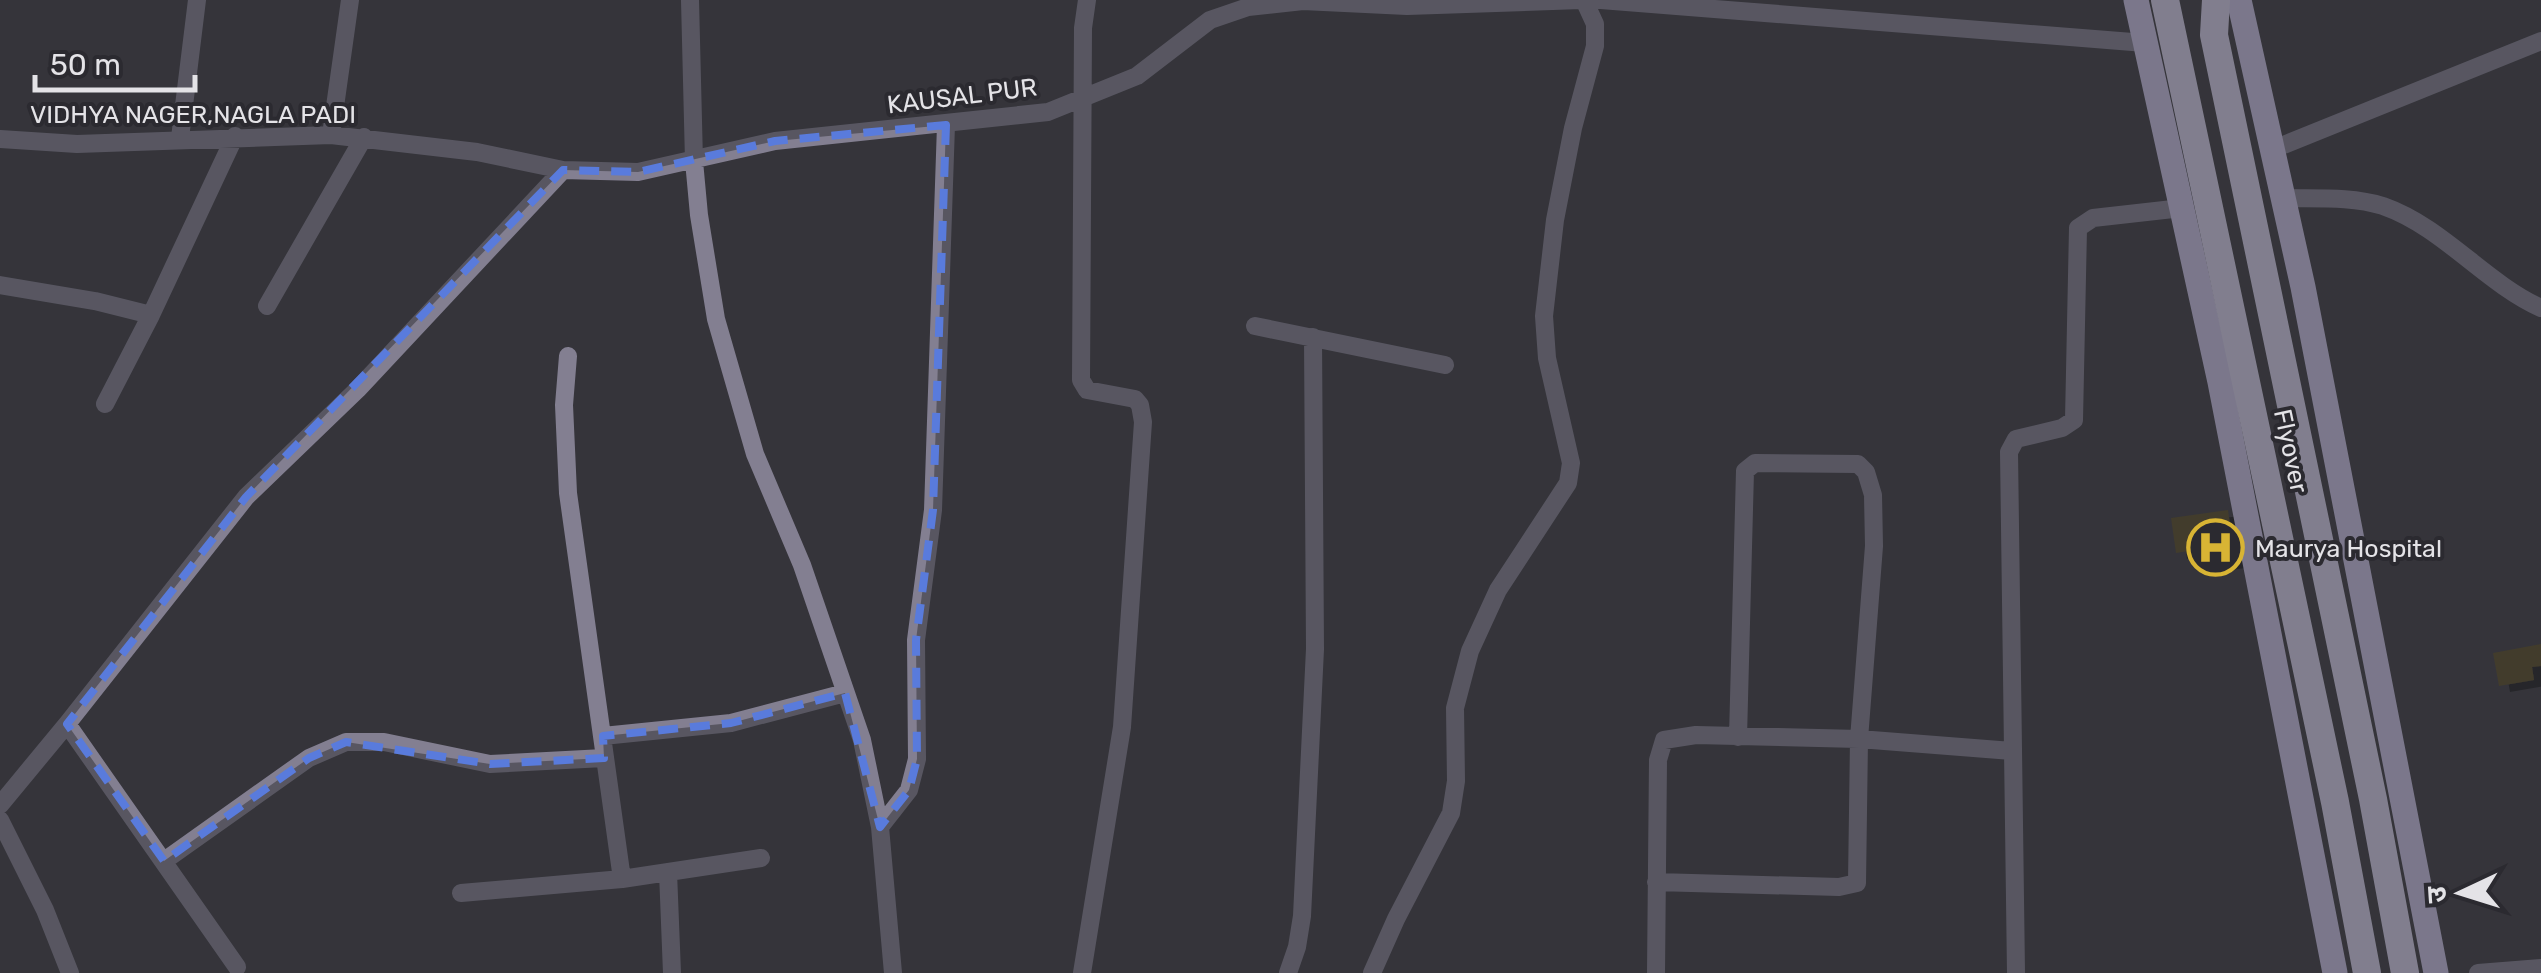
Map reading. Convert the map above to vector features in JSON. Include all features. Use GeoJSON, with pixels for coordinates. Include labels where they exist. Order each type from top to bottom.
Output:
{"type":"FeatureCollection","features":[{"type":"Feature","properties":{"kind":"highway","name":"Flyover"},"geometry":{"type":"LineString","coordinates":[[2165,0],[2335,802],[2367,973]]}},
{"type":"Feature","properties":{"kind":"highway"},"geometry":{"type":"LineString","coordinates":[[2206,0],[2373,800],[2404,973]]}},
{"type":"Feature","properties":{"kind":"highway"},"geometry":{"type":"LineString","coordinates":[[2214,36],[2216,0]]}},
{"type":"Feature","properties":{"kind":"main road"},"geometry":{"type":"LineString","coordinates":[[2136,0],[2220,382],[2335,973]]}},
{"type":"Feature","properties":{"kind":"main road"},"geometry":{"type":"LineString","coordinates":[[2239,0],[2303,287],[2436,973]]}},
{"type":"Feature","properties":{"kind":"street"},"geometry":{"type":"LineString","coordinates":[[180,138],[198,0]]}},
{"type":"Feature","properties":{"kind":"street"},"geometry":{"type":"LineString","coordinates":[[331,135],[350,0]]}},
{"type":"Feature","properties":{"kind":"street"},"geometry":{"type":"LineString","coordinates":[[690,0],[694,161],[707,269],[727,364],[755,454],[802,565],[862,740],[880,828],[893,973]]}},
{"type":"Feature","properties":{"kind":"street"},"geometry":{"type":"LineString","coordinates":[[1082,973],[1122,727],[1142,422],[1140,404],[1135,399],[1088,390],[1081,380],[1083,28],[1087,0]]}},
{"type":"Feature","properties":{"kind":"street"},"geometry":{"type":"LineString","coordinates":[[1372,973],[1451,813],[1456,781],[1455,708],[1470,650],[1498,590],[1564,494],[1570,472],[1569,451],[1547,358],[1544,316],[1555,220],[1573,128],[1595,46],[1595,24],[1583,0]]}},
{"type":"Feature","properties":{"kind":"street","name":"KAUSAL PUR"},"geometry":{"type":"LineString","coordinates":[[563,170],[638,172],[776,141],[1032,116],[1082,101],[1137,76],[1210,20],[1248,7],[1302,1],[1407,6],[1583,0]]}},
{"type":"Feature","properties":{"kind":"street"},"geometry":{"type":"LineString","coordinates":[[1601,0],[2145,43]]}},
{"type":"Feature","properties":{"kind":"street"},"geometry":{"type":"LineString","coordinates":[[2271,150],[2541,41]]}},
{"type":"Feature","properties":{"kind":"street"},"geometry":{"type":"LineString","coordinates":[[880,828],[909,790],[916,759],[916,640],[934,510],[946,125]]}},
{"type":"Feature","properties":{"kind":"street","name":"VIDHYA NAGER,NAGLA PADI"},"geometry":{"type":"LineString","coordinates":[[0,139],[76,144],[331,135],[476,152],[563,170]]}},
{"type":"Feature","properties":{"kind":"street"},"geometry":{"type":"LineString","coordinates":[[105,404],[152,316],[235,136]]}},
{"type":"Feature","properties":{"kind":"street"},"geometry":{"type":"LineString","coordinates":[[267,306],[364,137]]}},
{"type":"Feature","properties":{"kind":"street"},"geometry":{"type":"LineString","coordinates":[[0,804],[68,724],[246,497],[337,410],[563,170]]}},
{"type":"Feature","properties":{"kind":"street"},"geometry":{"type":"LineString","coordinates":[[2281,198],[2383,206],[2439,237],[2541,308]]}},
{"type":"Feature","properties":{"kind":"street"},"geometry":{"type":"LineString","coordinates":[[2016,973],[2009,452],[2021,436],[2062,428],[2074,420],[2078,228],[2092,218],[2182,208]]}},
{"type":"Feature","properties":{"kind":"street"},"geometry":{"type":"LineString","coordinates":[[0,285],[95,301],[152,316]]}},
{"type":"Feature","properties":{"kind":"street"},"geometry":{"type":"LineString","coordinates":[[1255,326],[1445,365]]}},
{"type":"Feature","properties":{"kind":"street"},"geometry":{"type":"LineString","coordinates":[[1288,973],[1302,916],[1315,649],[1313,337]]}},
{"type":"Feature","properties":{"kind":"street"},"geometry":{"type":"LineString","coordinates":[[568,356],[564,405],[568,492],[622,879]]}},
{"type":"Feature","properties":{"kind":"street"},"geometry":{"type":"LineString","coordinates":[[1656,882],[1855,885],[1858,881],[1860,740],[1874,512],[1866,472],[1852,462],[1755,463],[1745,471],[1738,737]]}},
{"type":"Feature","properties":{"kind":"street"},"geometry":{"type":"LineString","coordinates":[[603,736],[748,720],[845,694]]}},
{"type":"Feature","properties":{"kind":"street"},"geometry":{"type":"LineString","coordinates":[[68,724],[237,967]]}},
{"type":"Feature","properties":{"kind":"street"},"geometry":{"type":"LineString","coordinates":[[1656,973],[1660,744],[1668,737],[1860,740],[2012,752]]}},
{"type":"Feature","properties":{"kind":"street"},"geometry":{"type":"LineString","coordinates":[[164,861],[309,758],[346,742],[384,742],[490,764],[604,758]]}},
{"type":"Feature","properties":{"kind":"street"},"geometry":{"type":"LineString","coordinates":[[0,820],[46,910],[70,973]]}},
{"type":"Feature","properties":{"kind":"street"},"geometry":{"type":"LineString","coordinates":[[461,893],[622,879],[761,858]]}},
{"type":"Feature","properties":{"kind":"street"},"geometry":{"type":"LineString","coordinates":[[668,872],[672,973]]}},
{"type":"Feature","properties":{"kind":"street"},"geometry":{"type":"LineString","coordinates":[[2478,973],[2541,968]]}},
{"type":"Feature","properties":{"kind":"highlighted area"},"geometry":{"type":"Polygon","coordinates":[[[946,125],[933,510],[916,640],[917,759],[909,790],[880,827],[845,693],[731,723],[603,736],[604,758],[490,764],[346,742],[309,758],[164,861],[67,724],[246,497],[563,170],[638,172],[775,141],[946,125]]]}},
{"type":"Feature","properties":{"kind":"building"},"geometry":{"type":"Polygon","coordinates":[[[2228,510],[2235,562],[2203,566],[2201,549],[2176,553],[2171,518],[2228,510]]]}},
{"type":"Feature","properties":{"kind":"building"},"geometry":{"type":"Polygon","coordinates":[[[2541,644],[2541,666],[2532,667],[2534,680],[2499,686],[2493,653],[2541,644]]]}},
{"type":"Feature","properties":{"kind":"place","name":"Maurya Hospital"},"geometry":{"type":"Point","coordinates":[2216,548]}}]}
